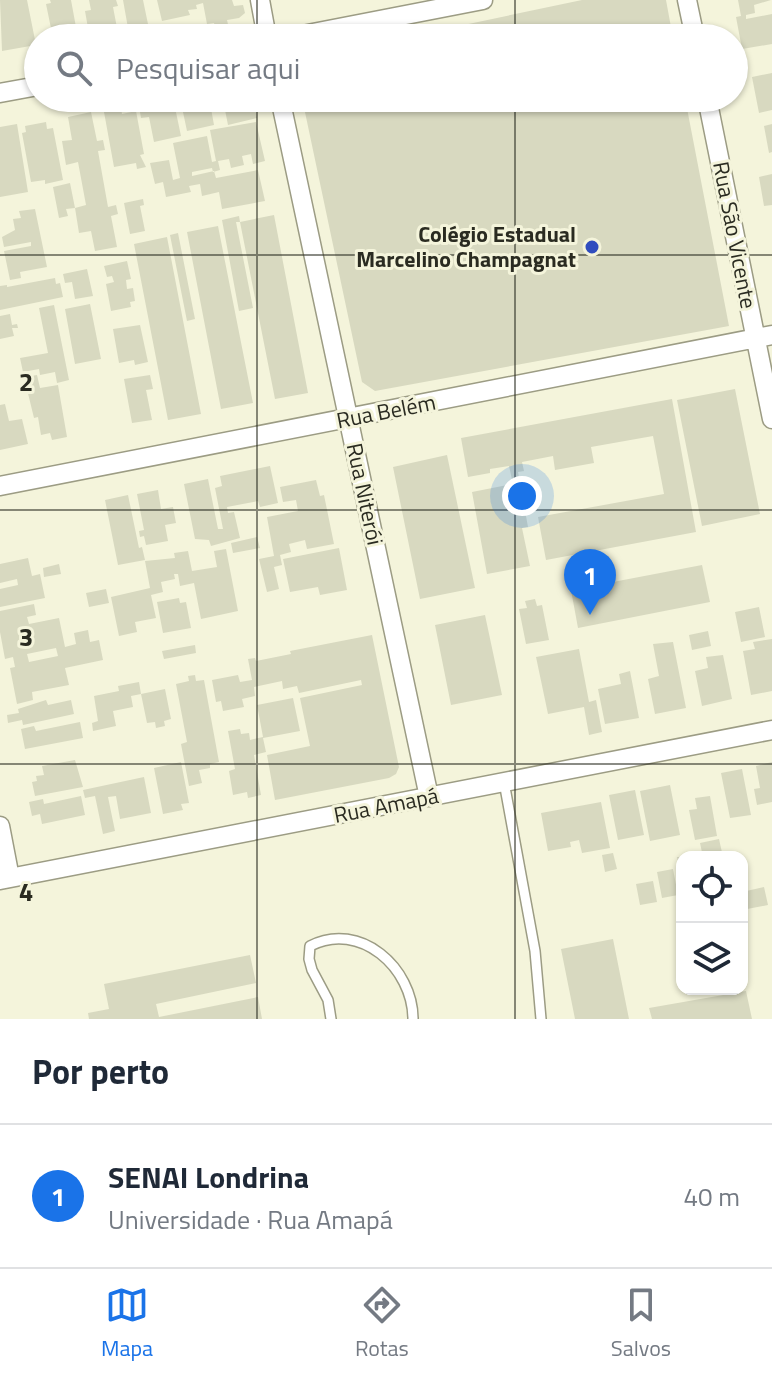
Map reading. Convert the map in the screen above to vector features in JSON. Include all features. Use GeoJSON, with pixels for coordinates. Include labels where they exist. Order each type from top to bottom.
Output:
{"type":"FeatureCollection","features":[{"type":"Feature","properties":{"kind":"street"},"geometry":{"type":"LineString","coordinates":[[260,0],[264,24]]}},
{"type":"Feature","properties":{"kind":"street"},"geometry":{"type":"LineString","coordinates":[[359,24],[483,0]]}},
{"type":"Feature","properties":{"kind":"street"},"geometry":{"type":"LineString","coordinates":[[687,0],[692,24]]}},
{"type":"Feature","properties":{"kind":"street"},"geometry":{"type":"LineString","coordinates":[[0,93],[24,89]]}},
{"type":"Feature","properties":{"kind":"street","name":"Rua Niterói"},"geometry":{"type":"LineString","coordinates":[[283,112],[429,797]]}},
{"type":"Feature","properties":{"kind":"street","name":"Rua São Vicente"},"geometry":{"type":"LineString","coordinates":[[710,112],[764,337],[772,419]]}},
{"type":"Feature","properties":{"kind":"street","name":"Rua Belém"},"geometry":{"type":"LineString","coordinates":[[0,486],[764,337]]}},
{"type":"Feature","properties":{"kind":"street","name":"Rua Amapá"},"geometry":{"type":"LineString","coordinates":[[5,879],[772,730]]}},
{"type":"Feature","properties":{"kind":"street"},"geometry":{"type":"LineString","coordinates":[[0,826],[5,879]]}},
{"type":"Feature","properties":{"kind":"lane"},"geometry":{"type":"LineString","coordinates":[[504,782],[535,951],[541,1019]]}},
{"type":"Feature","properties":{"kind":"lane"},"geometry":{"type":"LineString","coordinates":[[331,1019],[328,1000],[309,959],[310,946],[332,940],[369,945],[395,965],[409,999],[413,1019]]}},
{"type":"Feature","properties":{"kind":"building"},"geometry":{"type":"Polygon","coordinates":[[[0,0],[27,0],[32,24],[24,24],[24,47],[2,51],[0,0]]]}},
{"type":"Feature","properties":{"kind":"building"},"geometry":{"type":"Polygon","coordinates":[[[50,0],[71,0],[75,24],[50,24],[46,4],[51,3],[50,0]]]}},
{"type":"Feature","properties":{"kind":"building"},"geometry":{"type":"Polygon","coordinates":[[[89,0],[116,0],[118,6],[113,7],[116,24],[87,24],[85,11],[91,10],[89,0]]]}},
{"type":"Feature","properties":{"kind":"building"},"geometry":{"type":"Polygon","coordinates":[[[123,0],[143,0],[148,24],[127,24],[123,0]]]}},
{"type":"Feature","properties":{"kind":"building"},"geometry":{"type":"Polygon","coordinates":[[[157,0],[232,0],[234,6],[243,5],[245,13],[239,18],[227,20],[228,24],[207,24],[203,3],[196,5],[197,9],[188,10],[190,15],[162,21],[157,0]]]}},
{"type":"Feature","properties":{"kind":"building"},"geometry":{"type":"Polygon","coordinates":[[[582,0],[666,0],[670,24],[468,24],[582,0]]]}},
{"type":"Feature","properties":{"kind":"building"},"geometry":{"type":"Polygon","coordinates":[[[738,0],[771,0],[754,5],[755,13],[746,15],[746,19],[772,14],[772,44],[748,48],[748,24],[737,24],[736,17],[741,16],[738,0]]]}},
{"type":"Feature","properties":{"kind":"building"},"geometry":{"type":"Polygon","coordinates":[[[772,73],[772,110],[759,113],[752,77],[772,73]]]}},
{"type":"Feature","properties":{"kind":"building"},"geometry":{"type":"Polygon","coordinates":[[[91,112],[97,141],[103,140],[105,150],[98,151],[108,207],[116,205],[118,214],[111,216],[117,247],[95,251],[91,231],[79,233],[75,208],[86,205],[78,162],[66,165],[62,141],[72,140],[68,117],[91,112]]]}},
{"type":"Feature","properties":{"kind":"building"},"geometry":{"type":"Polygon","coordinates":[[[104,112],[136,112],[144,154],[140,155],[146,167],[137,169],[136,163],[114,167],[104,112]]]}},
{"type":"Feature","properties":{"kind":"building"},"geometry":{"type":"Polygon","coordinates":[[[140,112],[176,112],[181,136],[154,142],[149,117],[141,118],[140,112]]]}},
{"type":"Feature","properties":{"kind":"building"},"geometry":{"type":"Polygon","coordinates":[[[183,112],[212,112],[214,125],[187,131],[183,112]]]}},
{"type":"Feature","properties":{"kind":"building"},"geometry":{"type":"Polygon","coordinates":[[[225,112],[256,112],[257,118],[228,125],[225,112]]]}},
{"type":"Feature","properties":{"kind":"building","name":"Colégio Estadual Marcelino Champagnat"},"geometry":{"type":"Polygon","coordinates":[[[305,112],[688,112],[729,326],[375,391],[362,382],[305,112]]]}},
{"type":"Feature","properties":{"kind":"building"},"geometry":{"type":"Polygon","coordinates":[[[46,122],[47,129],[53,128],[63,180],[45,184],[45,180],[31,182],[22,133],[26,132],[25,126],[46,122]]]}},
{"type":"Feature","properties":{"kind":"building"},"geometry":{"type":"Polygon","coordinates":[[[256,122],[265,161],[253,164],[251,154],[242,156],[244,165],[231,168],[229,159],[218,161],[220,170],[214,172],[216,178],[258,170],[265,201],[222,209],[219,192],[202,196],[200,184],[189,186],[191,192],[166,197],[163,182],[155,184],[150,163],[169,160],[173,180],[180,178],[173,143],[207,136],[212,162],[216,161],[210,130],[256,122]],[[212,168],[192,172],[192,176],[213,171],[212,168]]]}},
{"type":"Feature","properties":{"kind":"building"},"geometry":{"type":"Polygon","coordinates":[[[17,124],[28,192],[0,197],[0,127],[17,124]]]}},
{"type":"Feature","properties":{"kind":"building"},"geometry":{"type":"Polygon","coordinates":[[[772,124],[772,152],[769,153],[764,126],[772,124]]]}},
{"type":"Feature","properties":{"kind":"building"},"geometry":{"type":"Polygon","coordinates":[[[772,174],[772,205],[764,206],[759,177],[772,174]]]}},
{"type":"Feature","properties":{"kind":"building"},"geometry":{"type":"Polygon","coordinates":[[[70,183],[75,208],[66,209],[68,216],[59,218],[53,187],[70,183]]]}},
{"type":"Feature","properties":{"kind":"building"},"geometry":{"type":"Polygon","coordinates":[[[143,199],[144,205],[140,206],[145,231],[130,234],[124,203],[143,199]]]}},
{"type":"Feature","properties":{"kind":"building"},"geometry":{"type":"Polygon","coordinates":[[[35,209],[47,267],[20,272],[21,278],[10,280],[4,251],[31,246],[31,242],[4,247],[2,237],[15,230],[13,219],[21,218],[19,211],[35,209]]]}},
{"type":"Feature","properties":{"kind":"building"},"geometry":{"type":"Polygon","coordinates":[[[274,215],[308,393],[275,399],[240,222],[274,215]]]}},
{"type":"Feature","properties":{"kind":"building"},"geometry":{"type":"Polygon","coordinates":[[[239,216],[240,222],[236,222],[253,308],[239,311],[222,220],[239,216]]]}},
{"type":"Feature","properties":{"kind":"building"},"geometry":{"type":"Polygon","coordinates":[[[218,226],[253,403],[221,409],[187,232],[218,226]]]}},
{"type":"Feature","properties":{"kind":"building"},"geometry":{"type":"Polygon","coordinates":[[[178,233],[195,319],[187,321],[170,235],[178,233]]]}},
{"type":"Feature","properties":{"kind":"building"},"geometry":{"type":"Polygon","coordinates":[[[167,237],[201,414],[168,420],[134,244],[167,237]]]}},
{"type":"Feature","properties":{"kind":"building"},"geometry":{"type":"Polygon","coordinates":[[[127,261],[131,279],[126,280],[127,289],[133,288],[135,301],[130,302],[131,307],[111,311],[106,284],[114,282],[112,276],[107,277],[104,266],[127,261]]]}},
{"type":"Feature","properties":{"kind":"building"},"geometry":{"type":"Polygon","coordinates":[[[87,269],[93,296],[75,299],[72,282],[65,283],[63,274],[87,269]]]}},
{"type":"Feature","properties":{"kind":"building"},"geometry":{"type":"Polygon","coordinates":[[[55,278],[56,284],[60,283],[63,297],[0,310],[0,286],[55,278]]]}},
{"type":"Feature","properties":{"kind":"building"},"geometry":{"type":"Polygon","coordinates":[[[90,304],[101,359],[75,364],[65,309],[90,304]]]}},
{"type":"Feature","properties":{"kind":"building"},"geometry":{"type":"Polygon","coordinates":[[[54,305],[69,380],[57,383],[55,372],[40,375],[39,369],[23,372],[20,358],[48,353],[39,308],[54,305]]]}},
{"type":"Feature","properties":{"kind":"building"},"geometry":{"type":"Polygon","coordinates":[[[10,314],[12,325],[17,324],[18,328],[12,328],[14,336],[0,339],[0,316],[10,314]]]}},
{"type":"Feature","properties":{"kind":"building"},"geometry":{"type":"Polygon","coordinates":[[[140,325],[148,362],[135,365],[134,360],[119,363],[113,329],[140,325]]]}},
{"type":"Feature","properties":{"kind":"building"},"geometry":{"type":"Polygon","coordinates":[[[37,375],[40,388],[58,385],[67,437],[52,440],[50,433],[41,435],[24,377],[37,375]]]}},
{"type":"Feature","properties":{"kind":"building"},"geometry":{"type":"Polygon","coordinates":[[[150,375],[153,389],[146,390],[152,420],[132,423],[124,379],[150,375]]]}},
{"type":"Feature","properties":{"kind":"building"},"geometry":{"type":"Polygon","coordinates":[[[735,389],[760,514],[702,526],[677,400],[735,389]]]}},
{"type":"Feature","properties":{"kind":"building"},"geometry":{"type":"Polygon","coordinates":[[[672,399],[696,532],[546,560],[538,517],[664,494],[653,436],[591,447],[594,463],[555,470],[553,456],[522,462],[524,471],[518,472],[528,527],[522,528],[530,566],[487,574],[472,492],[513,484],[509,466],[468,477],[461,438],[672,399]]]}},
{"type":"Feature","properties":{"kind":"building"},"geometry":{"type":"Polygon","coordinates":[[[5,404],[9,421],[22,419],[28,444],[0,450],[0,405],[5,404]]]}},
{"type":"Feature","properties":{"kind":"building"},"geometry":{"type":"Polygon","coordinates":[[[447,455],[475,588],[420,599],[393,467],[447,455]]]}},
{"type":"Feature","properties":{"kind":"building"},"geometry":{"type":"Polygon","coordinates":[[[270,466],[278,503],[260,507],[258,501],[227,507],[228,513],[234,512],[240,538],[211,546],[209,540],[195,539],[184,484],[208,479],[218,529],[223,529],[215,488],[222,486],[220,476],[270,466]]]}},
{"type":"Feature","properties":{"kind":"building"},"geometry":{"type":"Polygon","coordinates":[[[316,480],[320,496],[324,495],[334,544],[307,549],[305,540],[289,544],[291,552],[280,555],[282,565],[274,567],[279,589],[267,592],[259,559],[274,556],[267,517],[298,511],[296,500],[283,502],[280,487],[316,480]]]}},
{"type":"Feature","properties":{"kind":"building"},"geometry":{"type":"Polygon","coordinates":[[[158,490],[161,509],[173,507],[176,523],[165,525],[168,541],[146,545],[144,536],[140,537],[139,531],[144,530],[137,494],[158,490]]]}},
{"type":"Feature","properties":{"kind":"building"},"geometry":{"type":"Polygon","coordinates":[[[128,495],[139,548],[142,547],[145,560],[118,565],[105,500],[128,495]]]}},
{"type":"Feature","properties":{"kind":"building"},"geometry":{"type":"Polygon","coordinates":[[[257,537],[260,548],[233,553],[231,543],[257,537]]]}},
{"type":"Feature","properties":{"kind":"building"},"geometry":{"type":"Polygon","coordinates":[[[339,548],[347,590],[320,595],[318,587],[290,592],[283,559],[339,548]]]}},
{"type":"Feature","properties":{"kind":"building"},"geometry":{"type":"Polygon","coordinates":[[[226,549],[238,611],[201,619],[194,583],[180,586],[178,574],[174,574],[175,579],[161,582],[163,592],[151,595],[156,618],[135,622],[137,632],[119,636],[111,597],[150,588],[145,561],[175,558],[174,553],[188,551],[192,571],[217,567],[214,551],[226,549]]]}},
{"type":"Feature","properties":{"kind":"building"},"geometry":{"type":"Polygon","coordinates":[[[28,558],[32,576],[40,574],[45,598],[0,607],[0,589],[18,585],[17,579],[0,583],[0,564],[28,558]]]}},
{"type":"Feature","properties":{"kind":"building"},"geometry":{"type":"Polygon","coordinates":[[[59,564],[61,574],[44,577],[43,568],[59,564]]]}},
{"type":"Feature","properties":{"kind":"building"},"geometry":{"type":"Polygon","coordinates":[[[702,565],[710,602],[578,628],[571,590],[702,565]]]}},
{"type":"Feature","properties":{"kind":"building"},"geometry":{"type":"Polygon","coordinates":[[[106,589],[109,603],[89,607],[86,593],[106,589]]]}},
{"type":"Feature","properties":{"kind":"building"},"geometry":{"type":"Polygon","coordinates":[[[179,598],[180,603],[186,602],[191,628],[163,633],[157,602],[179,598]]]}},
{"type":"Feature","properties":{"kind":"building"},"geometry":{"type":"Polygon","coordinates":[[[535,599],[537,606],[542,605],[549,640],[526,644],[519,609],[527,608],[525,601],[535,599]]]}},
{"type":"Feature","properties":{"kind":"building"},"geometry":{"type":"Polygon","coordinates":[[[34,604],[36,615],[27,617],[29,624],[59,618],[65,647],[76,644],[74,633],[88,630],[90,642],[99,640],[103,660],[65,668],[69,685],[32,692],[33,700],[17,704],[10,668],[15,667],[13,657],[5,659],[0,611],[34,604]],[[56,648],[27,654],[29,662],[58,656],[56,648]]]}},
{"type":"Feature","properties":{"kind":"building"},"geometry":{"type":"Polygon","coordinates":[[[759,607],[765,637],[741,642],[735,612],[759,607]]]}},
{"type":"Feature","properties":{"kind":"building"},"geometry":{"type":"Polygon","coordinates":[[[485,615],[502,695],[451,705],[435,625],[485,615]]]}},
{"type":"Feature","properties":{"kind":"building"},"geometry":{"type":"Polygon","coordinates":[[[708,631],[711,646],[692,650],[689,635],[708,631]]]}},
{"type":"Feature","properties":{"kind":"building"},"geometry":{"type":"Polygon","coordinates":[[[372,635],[399,767],[396,774],[389,778],[275,800],[267,755],[310,746],[300,698],[362,685],[361,680],[299,693],[297,686],[283,689],[282,681],[254,687],[255,696],[242,699],[244,707],[223,711],[221,701],[216,702],[212,680],[238,675],[240,682],[252,680],[248,659],[255,658],[256,661],[372,635]]]}},
{"type":"Feature","properties":{"kind":"building"},"geometry":{"type":"Polygon","coordinates":[[[772,639],[772,691],[751,695],[743,651],[755,649],[753,642],[772,639]]]}},
{"type":"Feature","properties":{"kind":"building"},"geometry":{"type":"Polygon","coordinates":[[[673,642],[686,708],[655,714],[648,679],[659,676],[653,644],[673,642]]]}},
{"type":"Feature","properties":{"kind":"building"},"geometry":{"type":"Polygon","coordinates":[[[195,645],[196,653],[164,659],[162,651],[195,645]]]}},
{"type":"Feature","properties":{"kind":"building"},"geometry":{"type":"Polygon","coordinates":[[[579,649],[589,702],[596,700],[602,732],[589,735],[584,707],[548,714],[536,657],[579,649]]]}},
{"type":"Feature","properties":{"kind":"building"},"geometry":{"type":"Polygon","coordinates":[[[723,655],[732,699],[702,706],[695,671],[708,668],[706,657],[723,655]]]}},
{"type":"Feature","properties":{"kind":"building"},"geometry":{"type":"Polygon","coordinates":[[[630,671],[639,718],[605,724],[598,689],[621,684],[619,674],[630,671]]]}},
{"type":"Feature","properties":{"kind":"building"},"geometry":{"type":"Polygon","coordinates":[[[195,675],[196,681],[204,680],[219,762],[199,770],[202,783],[189,786],[181,744],[187,742],[176,684],[189,681],[188,676],[195,675]]]}},
{"type":"Feature","properties":{"kind":"building"},"geometry":{"type":"Polygon","coordinates":[[[139,682],[141,694],[131,696],[133,707],[113,711],[116,726],[93,731],[92,723],[98,721],[94,696],[119,691],[118,686],[139,682]]]}},
{"type":"Feature","properties":{"kind":"building"},"geometry":{"type":"Polygon","coordinates":[[[165,689],[171,719],[164,721],[165,726],[156,728],[155,722],[147,723],[141,694],[165,689]]]}},
{"type":"Feature","properties":{"kind":"building"},"geometry":{"type":"Polygon","coordinates":[[[293,698],[300,731],[263,738],[266,752],[254,755],[261,795],[248,798],[247,792],[233,795],[229,771],[235,769],[228,731],[240,729],[241,734],[249,733],[250,740],[263,737],[257,705],[293,698]]]}},
{"type":"Feature","properties":{"kind":"building"},"geometry":{"type":"Polygon","coordinates":[[[46,700],[48,705],[71,700],[74,714],[23,725],[22,720],[8,723],[7,715],[19,713],[18,709],[46,700]]]}},
{"type":"Feature","properties":{"kind":"building"},"geometry":{"type":"Polygon","coordinates":[[[80,722],[83,738],[25,749],[21,729],[34,726],[36,731],[80,722]]]}},
{"type":"Feature","properties":{"kind":"building"},"geometry":{"type":"Polygon","coordinates":[[[75,760],[83,787],[35,796],[32,782],[37,781],[36,776],[44,775],[42,766],[75,760]]]}},
{"type":"Feature","properties":{"kind":"building"},"geometry":{"type":"Polygon","coordinates":[[[181,762],[189,803],[181,804],[183,810],[163,814],[154,768],[181,762]]]}},
{"type":"Feature","properties":{"kind":"building"},"geometry":{"type":"Polygon","coordinates":[[[772,762],[772,802],[757,805],[754,789],[760,788],[756,766],[772,762]]]}},
{"type":"Feature","properties":{"kind":"building"},"geometry":{"type":"Polygon","coordinates":[[[742,769],[751,815],[730,818],[721,773],[742,769]]]}},
{"type":"Feature","properties":{"kind":"building"},"geometry":{"type":"Polygon","coordinates":[[[144,777],[151,813],[120,819],[116,796],[108,797],[115,831],[103,834],[95,796],[85,798],[83,790],[144,777]]]}},
{"type":"Feature","properties":{"kind":"building"},"geometry":{"type":"Polygon","coordinates":[[[670,785],[680,835],[650,841],[640,791],[670,785]]]}},
{"type":"Feature","properties":{"kind":"building"},"geometry":{"type":"Polygon","coordinates":[[[635,790],[644,835],[618,840],[609,795],[635,790]]]}},
{"type":"Feature","properties":{"kind":"building"},"geometry":{"type":"Polygon","coordinates":[[[81,796],[85,815],[42,824],[40,814],[32,816],[29,802],[43,799],[44,804],[81,796]]]}},
{"type":"Feature","properties":{"kind":"building"},"geometry":{"type":"Polygon","coordinates":[[[710,796],[717,836],[695,840],[689,810],[697,809],[695,798],[710,796]]]}},
{"type":"Feature","properties":{"kind":"building"},"geometry":{"type":"Polygon","coordinates":[[[601,802],[610,848],[582,853],[579,840],[570,842],[571,847],[548,851],[541,813],[601,802]]]}},
{"type":"Feature","properties":{"kind":"building"},"geometry":{"type":"Polygon","coordinates":[[[719,839],[722,851],[702,851],[700,843],[719,839]]]}},
{"type":"Feature","properties":{"kind":"building"},"geometry":{"type":"Polygon","coordinates":[[[613,853],[617,869],[605,872],[602,855],[613,853]]]}},
{"type":"Feature","properties":{"kind":"building"},"geometry":{"type":"Polygon","coordinates":[[[673,869],[676,895],[662,898],[657,872],[673,869]]]}},
{"type":"Feature","properties":{"kind":"building"},"geometry":{"type":"Polygon","coordinates":[[[653,881],[657,902],[640,905],[636,884],[653,881]]]}},
{"type":"Feature","properties":{"kind":"building"},"geometry":{"type":"Polygon","coordinates":[[[764,887],[768,905],[748,909],[748,891],[764,887]]]}},
{"type":"Feature","properties":{"kind":"building"},"geometry":{"type":"Polygon","coordinates":[[[613,939],[629,1019],[575,1019],[561,949],[613,939]]]}},
{"type":"Feature","properties":{"kind":"building"},"geometry":{"type":"Polygon","coordinates":[[[250,955],[256,983],[156,1004],[159,1017],[258,997],[262,1019],[89,1019],[88,1013],[109,1009],[104,984],[250,955]]]}},
{"type":"Feature","properties":{"kind":"building"},"geometry":{"type":"Polygon","coordinates":[[[723,995],[747,995],[752,1019],[652,1019],[649,1008],[723,995]]]}},
{"type":"Feature","properties":{"kind":"place","name":"Colégio Estadual Marcelino Champagnat"},"geometry":{"type":"Point","coordinates":[592,247]}},
{"type":"Feature","properties":{"kind":"place","name":"SENAI Londrina"},"geometry":{"type":"Point","coordinates":[590,615]}}]}
